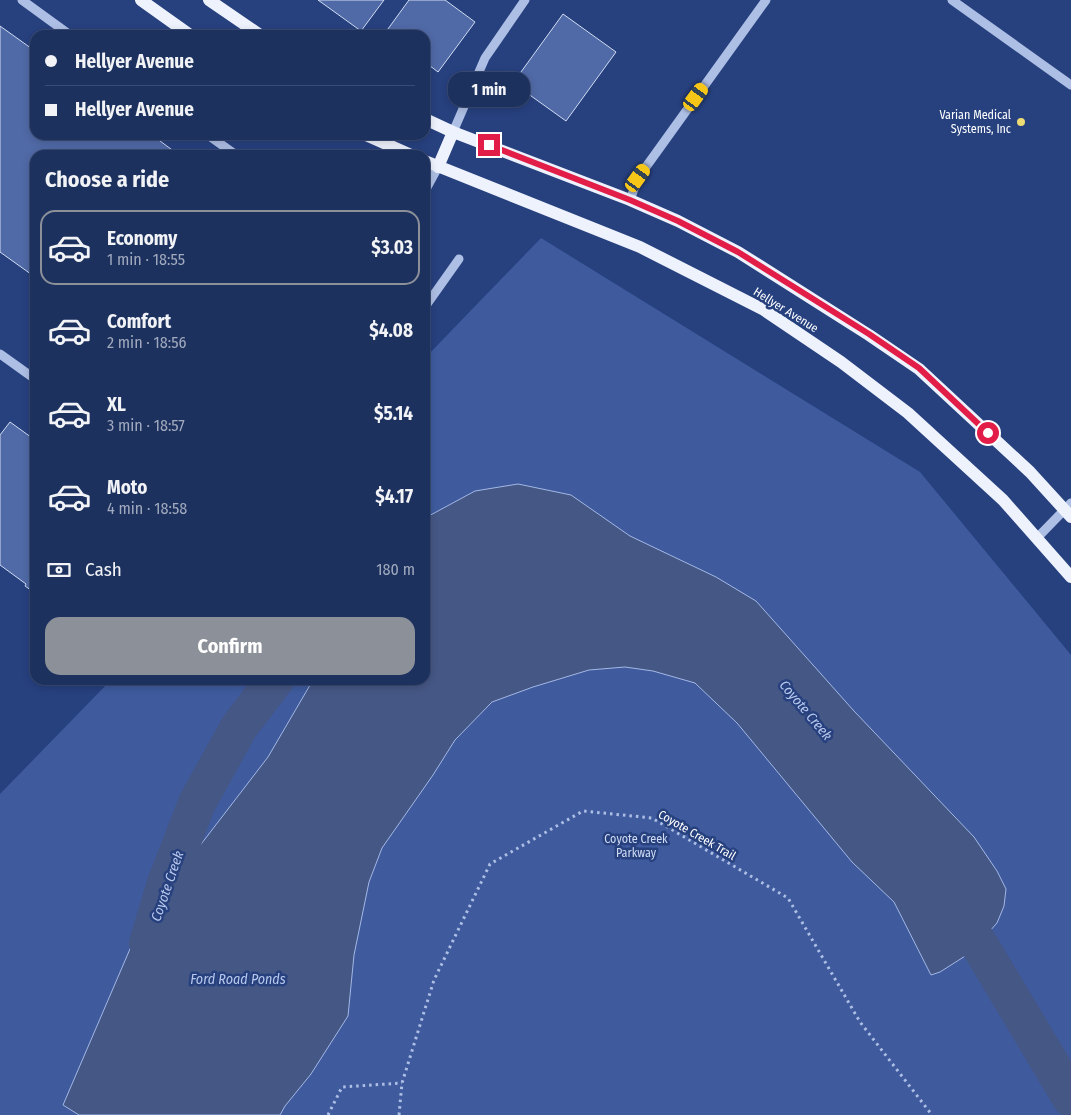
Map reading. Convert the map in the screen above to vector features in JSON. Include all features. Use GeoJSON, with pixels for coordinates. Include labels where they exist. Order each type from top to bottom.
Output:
{"type":"FeatureCollection","features":[{"type":"Feature","properties":{"kind":"main road"},"geometry":{"type":"LineString","coordinates":[[140,0],[183,30]]}},
{"type":"Feature","properties":{"kind":"main road"},"geometry":{"type":"LineString","coordinates":[[209,0],[253,30]]}},
{"type":"Feature","properties":{"kind":"main road","name":"Hellyer Avenue"},"geometry":{"type":"LineString","coordinates":[[430,121],[453,132],[630,200],[678,221],[738,252],[869,334],[919,368],[1069,510]]}},
{"type":"Feature","properties":{"kind":"main road"},"geometry":{"type":"LineString","coordinates":[[438,167],[453,132]]}},
{"type":"Feature","properties":{"kind":"main road"},"geometry":{"type":"LineString","coordinates":[[377,140],[400,150]]}},
{"type":"Feature","properties":{"kind":"main road","name":"Hellyer Avenue"},"geometry":{"type":"LineString","coordinates":[[430,163],[640,248],[764,310],[840,362],[908,414],[1003,500],[1071,577]]}},
{"type":"Feature","properties":{"kind":"lane"},"geometry":{"type":"LineString","coordinates":[[22,0],[63,30]]}},
{"type":"Feature","properties":{"kind":"lane"},"geometry":{"type":"LineString","coordinates":[[453,132],[485,58],[525,0]]}},
{"type":"Feature","properties":{"kind":"lane"},"geometry":{"type":"LineString","coordinates":[[630,200],[638,178],[766,0]]}},
{"type":"Feature","properties":{"kind":"lane"},"geometry":{"type":"LineString","coordinates":[[952,0],[1071,85]]}},
{"type":"Feature","properties":{"kind":"lane"},"geometry":{"type":"LineString","coordinates":[[215,140],[229,150]]}},
{"type":"Feature","properties":{"kind":"lane"},"geometry":{"type":"LineString","coordinates":[[430,182],[438,167]]}},
{"type":"Feature","properties":{"kind":"lane"},"geometry":{"type":"LineString","coordinates":[[430,292],[459,259]]}},
{"type":"Feature","properties":{"kind":"lane"},"geometry":{"type":"LineString","coordinates":[[0,354],[30,375]]}},
{"type":"Feature","properties":{"kind":"lane"},"geometry":{"type":"LineString","coordinates":[[1037,538],[1069,510]]}},
{"type":"Feature","properties":{"kind":"path","name":"Coyote Creek Trail"},"geometry":{"type":"LineString","coordinates":[[399,1115],[402,1082],[434,980],[490,864],[583,811],[652,818],[788,898],[860,1022],[932,1115]]}},
{"type":"Feature","properties":{"kind":"path"},"geometry":{"type":"LineString","coordinates":[[328,1115],[342,1088],[402,1082]]}},
{"type":"Feature","properties":{"kind":"green space","name":"Coyote Creek Parkway"},"geometry":{"type":"Polygon","coordinates":[[[541,238],[920,472],[1071,655],[1071,1115],[0,1115],[0,794],[106,685],[430,685],[430,353],[541,238]]]}},
{"type":"Feature","properties":{"kind":"water","name":"Ford Road Ponds"},"geometry":{"type":"Polygon","coordinates":[[[518,484],[571,495],[630,536],[716,577],[756,601],[854,711],[974,837],[997,871],[1006,889],[1004,906],[997,923],[970,953],[940,972],[931,975],[894,902],[852,862],[737,723],[695,683],[653,671],[625,667],[589,670],[492,702],[455,740],[382,848],[369,882],[354,955],[348,1016],[311,1074],[280,1115],[79,1115],[63,1105],[142,921],[268,757],[310,685],[430,685],[430,515],[475,491],[518,484]]]}},
{"type":"Feature","properties":{"kind":"building"},"geometry":{"type":"Polygon","coordinates":[[[318,0],[384,0],[362,30],[318,0]]]}},
{"type":"Feature","properties":{"kind":"building"},"geometry":{"type":"Polygon","coordinates":[[[409,0],[445,0],[475,22],[438,72],[430,66],[430,30],[387,30],[409,0]]]}},
{"type":"Feature","properties":{"kind":"building"},"geometry":{"type":"Polygon","coordinates":[[[563,14],[616,52],[566,121],[513,83],[563,14]]]}},
{"type":"Feature","properties":{"kind":"building"},"geometry":{"type":"Polygon","coordinates":[[[0,26],[30,47],[30,140],[159,140],[172,150],[30,150],[30,273],[0,252],[0,26]]]}},
{"type":"Feature","properties":{"kind":"building"},"geometry":{"type":"Polygon","coordinates":[[[10,422],[30,436],[30,590],[25,586],[26,584],[0,565],[0,435],[10,422]]]}},
{"type":"Feature","properties":{"kind":"waterway","name":"Coyote Creek"},"geometry":{"type":"LineString","coordinates":[[148,943],[166,883],[197,803],[239,727],[271,685]]}},
{"type":"Feature","properties":{"kind":"waterway","name":"Coyote Creek"},"geometry":{"type":"LineString","coordinates":[[951,902],[982,949],[1071,1098]]}},
{"type":"Feature","properties":{"kind":"place","name":"Varian Medical Systems, Inc"},"geometry":{"type":"Point","coordinates":[1021,122]}},
{"type":"Feature","properties":{"kind":"route"},"geometry":{"type":"LineString","coordinates":[[489,145],[630,200],[678,221],[738,252],[869,334],[919,368],[988,433]]}}]}
